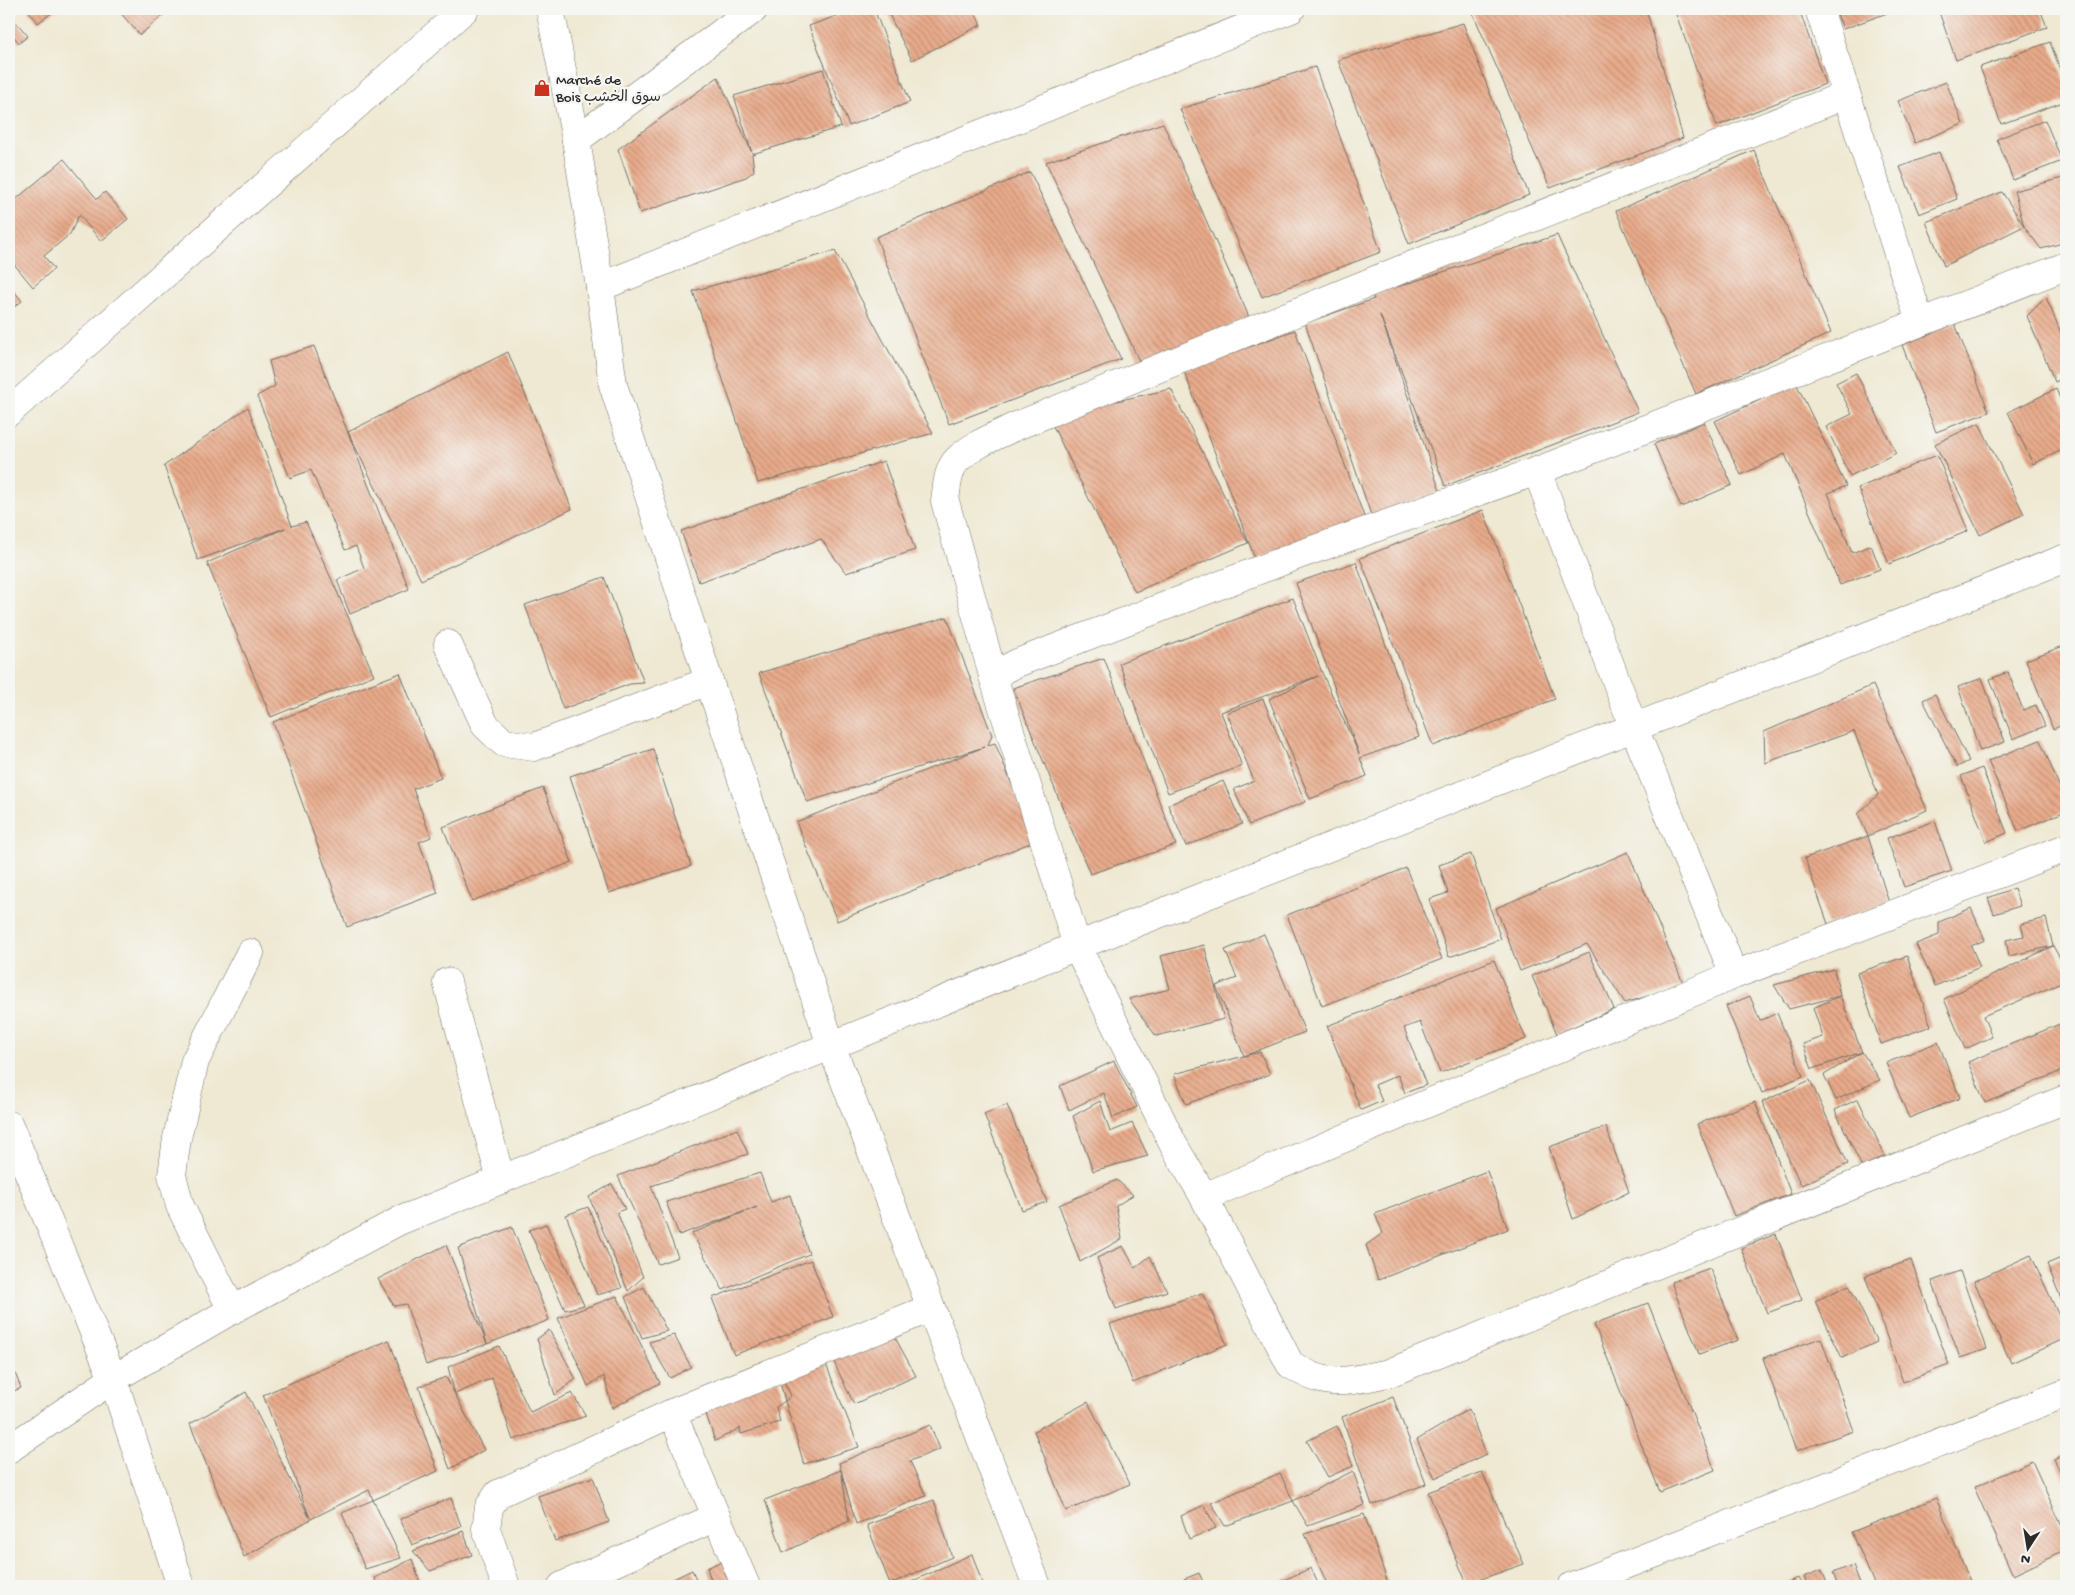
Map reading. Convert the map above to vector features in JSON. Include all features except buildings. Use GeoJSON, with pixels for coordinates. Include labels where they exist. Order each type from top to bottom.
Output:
{"type":"FeatureCollection","features":[{"type":"Feature","properties":{"kind":"street"},"geometry":{"type":"LineString","coordinates":[[9,412],[465,9]]}},
{"type":"Feature","properties":{"kind":"street"},"geometry":{"type":"LineString","coordinates":[[550,9],[576,140],[600,287],[613,385],[709,681],[831,1045],[1037,1586]]}},
{"type":"Feature","properties":{"kind":"street"},"geometry":{"type":"LineString","coordinates":[[576,140],[754,9]]}},
{"type":"Feature","properties":{"kind":"street"},"geometry":{"type":"LineString","coordinates":[[600,287],[1291,9]]}},
{"type":"Feature","properties":{"kind":"street"},"geometry":{"type":"LineString","coordinates":[[1818,9],[1920,322]]}},
{"type":"Feature","properties":{"kind":"street"},"geometry":{"type":"LineString","coordinates":[[1846,95],[1400,270],[1014,427],[980,445],[956,461],[948,478],[945,501],[993,676],[1077,946],[1173,1144],[1204,1197],[1290,1364],[1309,1376],[1337,1383],[1389,1373],[2066,1099]]}},
{"type":"Feature","properties":{"kind":"street"},"geometry":{"type":"LineString","coordinates":[[993,676],[1017,663],[1301,554],[1537,471],[2066,266]]}},
{"type":"Feature","properties":{"kind":"street"},"geometry":{"type":"LineString","coordinates":[[1537,471],[1634,728],[1734,975]]}},
{"type":"Feature","properties":{"kind":"street"},"geometry":{"type":"LineString","coordinates":[[9,1449],[113,1379],[232,1310],[399,1221],[1077,946],[2066,558]]}},
{"type":"Feature","properties":{"kind":"street"},"geometry":{"type":"LineString","coordinates":[[448,644],[486,725],[504,743],[534,747],[709,681]]}},
{"type":"Feature","properties":{"kind":"street"},"geometry":{"type":"LineString","coordinates":[[1204,1197],[1734,975],[2066,848]]}},
{"type":"Feature","properties":{"kind":"street"},"geometry":{"type":"LineString","coordinates":[[232,1310],[180,1206],[172,1175],[177,1138],[194,1061],[250,953]]}},
{"type":"Feature","properties":{"kind":"street"},"geometry":{"type":"LineString","coordinates":[[447,982],[502,1180]]}},
{"type":"Feature","properties":{"kind":"street"},"geometry":{"type":"LineString","coordinates":[[9,1125],[113,1379],[181,1586]]}},
{"type":"Feature","properties":{"kind":"street"},"geometry":{"type":"LineString","coordinates":[[506,1586],[486,1529],[489,1507],[498,1494],[672,1413],[931,1308]]}},
{"type":"Feature","properties":{"kind":"street"},"geometry":{"type":"LineString","coordinates":[[1572,1586],[2066,1393]]}},
{"type":"Feature","properties":{"kind":"street"},"geometry":{"type":"LineString","coordinates":[[672,1413],[746,1586]]}},
{"type":"Feature","properties":{"kind":"street"},"geometry":{"type":"LineString","coordinates":[[562,1586],[716,1517]]}},
{"type":"Feature","properties":{"kind":"place","name":"Marché de Bois سوق الخشب"},"geometry":{"type":"Point","coordinates":[542,88]}}]}
